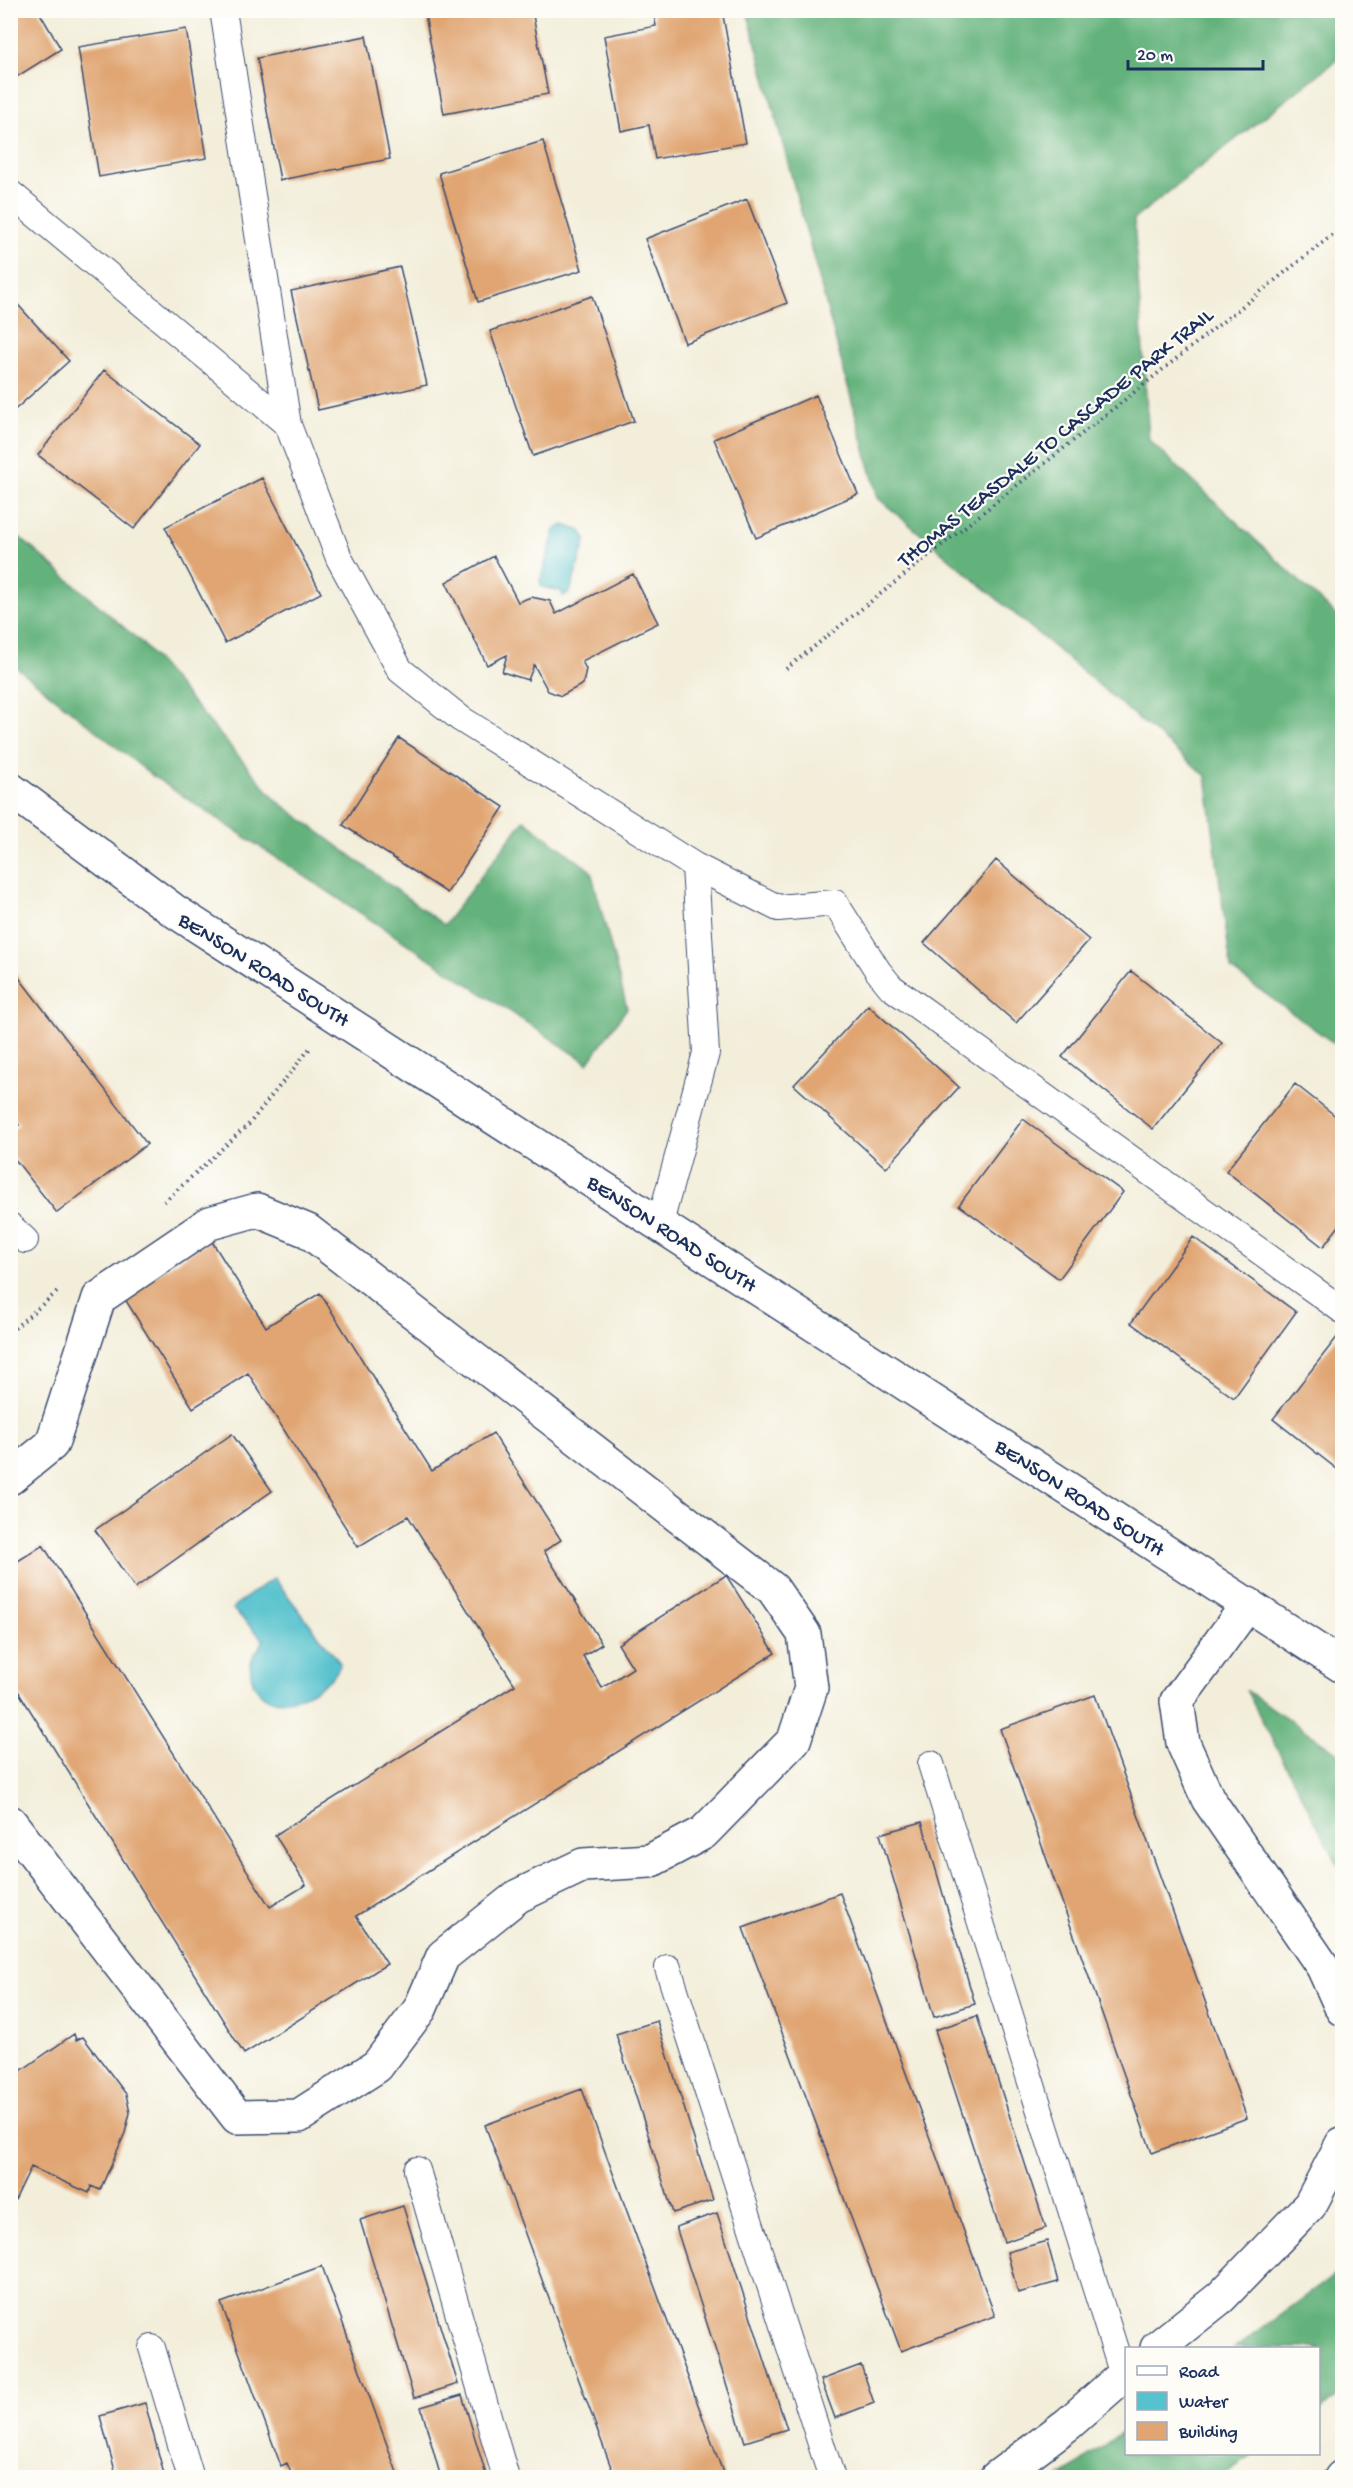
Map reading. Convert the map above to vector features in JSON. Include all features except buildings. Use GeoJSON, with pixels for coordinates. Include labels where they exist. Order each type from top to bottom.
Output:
{"type":"FeatureCollection","features":[{"type":"Feature","properties":{"kind":"street","name":"BENSON ROAD SOUTH"},"geometry":{"type":"LineString","coordinates":[[10,789],[173,910],[338,1014],[1342,1666]]}},
{"type":"Feature","properties":{"kind":"street"},"geometry":{"type":"LineString","coordinates":[[10,1478],[52,1444],[99,1298],[210,1223],[257,1210],[308,1231],[772,1589],[804,1634],[812,1688],[794,1740],[704,1833],[650,1861],[583,1865],[518,1896],[443,1956],[420,2009],[377,2066],[299,2116],[237,2117],[10,1822]]}},
{"type":"Feature","properties":{"kind":"street"},"geometry":{"type":"LineString","coordinates":[[1248,1604],[1177,1701],[1183,1743],[1209,1799],[1323,1967],[1342,2009]]}},
{"type":"Feature","properties":{"kind":"street"},"geometry":{"type":"LineString","coordinates":[[1159,2347],[1221,2297],[1310,2205],[1342,2144]]}},
{"type":"Feature","properties":{"kind":"street"},"geometry":{"type":"LineString","coordinates":[[996,2478],[1068,2424],[1125,2374]]}},
{"type":"Feature","properties":{"kind":"lane"},"geometry":{"type":"LineString","coordinates":[[223,10],[288,425],[339,558],[400,670],[460,719],[695,866],[778,908],[835,903],[878,971],[891,987],[1342,1310]]}},
{"type":"Feature","properties":{"kind":"lane"},"geometry":{"type":"LineString","coordinates":[[10,193],[288,425]]}},
{"type":"Feature","properties":{"kind":"lane"},"geometry":{"type":"LineString","coordinates":[[660,1223],[706,1053],[695,866]]}},
{"type":"Feature","properties":{"kind":"lane"},"geometry":{"type":"LineString","coordinates":[[931,1764],[1125,2374]]}},
{"type":"Feature","properties":{"kind":"lane"},"geometry":{"type":"LineString","coordinates":[[668,1968],[832,2478]]}},
{"type":"Feature","properties":{"kind":"lane"},"geometry":{"type":"LineString","coordinates":[[417,2170],[506,2478]]}},
{"type":"Feature","properties":{"kind":"lane"},"geometry":{"type":"LineString","coordinates":[[152,2348],[190,2478]]}},
{"type":"Feature","properties":{"kind":"path","name":"THOMAS TEASDALE TO CASCADE PARK TRAIL"},"geometry":{"type":"LineString","coordinates":[[786,669],[1342,227]]}},
{"type":"Feature","properties":{"kind":"path"},"geometry":{"type":"LineString","coordinates":[[162,1204],[249,1124],[338,1014]]}},
{"type":"Feature","properties":{"kind":"path"},"geometry":{"type":"LineString","coordinates":[[10,1332],[58,1291]]}},
{"type":"Feature","properties":{"kind":"green space"},"geometry":{"type":"Polygon","coordinates":[[[747,11],[1342,11],[1342,56],[1134,219],[1149,440],[1342,621],[1342,1049],[1231,969],[1206,776],[878,498],[747,11]]]}},
{"type":"Feature","properties":{"kind":"green space"},"geometry":{"type":"Polygon","coordinates":[[[10,529],[141,642],[276,800],[444,925],[524,820],[591,871],[627,1008],[588,1063],[154,777],[11,663],[10,529]]]}},
{"type":"Feature","properties":{"kind":"green space"},"geometry":{"type":"Polygon","coordinates":[[[1246,1690],[1342,1756],[1342,1872],[1246,1690]]]}},
{"type":"Feature","properties":{"kind":"green space"},"geometry":{"type":"Polygon","coordinates":[[[1342,2270],[1342,2394],[1320,2409],[1320,2347],[1236,2347],[1342,2270]]]}},
{"type":"Feature","properties":{"kind":"green space"},"geometry":{"type":"Polygon","coordinates":[[[1125,2430],[1125,2455],[1253,2455],[1220,2477],[1061,2477],[1125,2430]]]}},
{"type":"Feature","properties":{"kind":"water"},"geometry":{"type":"Polygon","coordinates":[[[564,525],[581,531],[586,539],[570,592],[563,596],[561,591],[542,587],[540,581],[555,529],[564,525]]]}},
{"type":"Feature","properties":{"kind":"water"},"geometry":{"type":"Polygon","coordinates":[[[274,1578],[340,1663],[337,1671],[321,1686],[310,1693],[285,1700],[273,1700],[264,1696],[256,1688],[251,1666],[263,1639],[233,1609],[274,1578]]]}}]}
